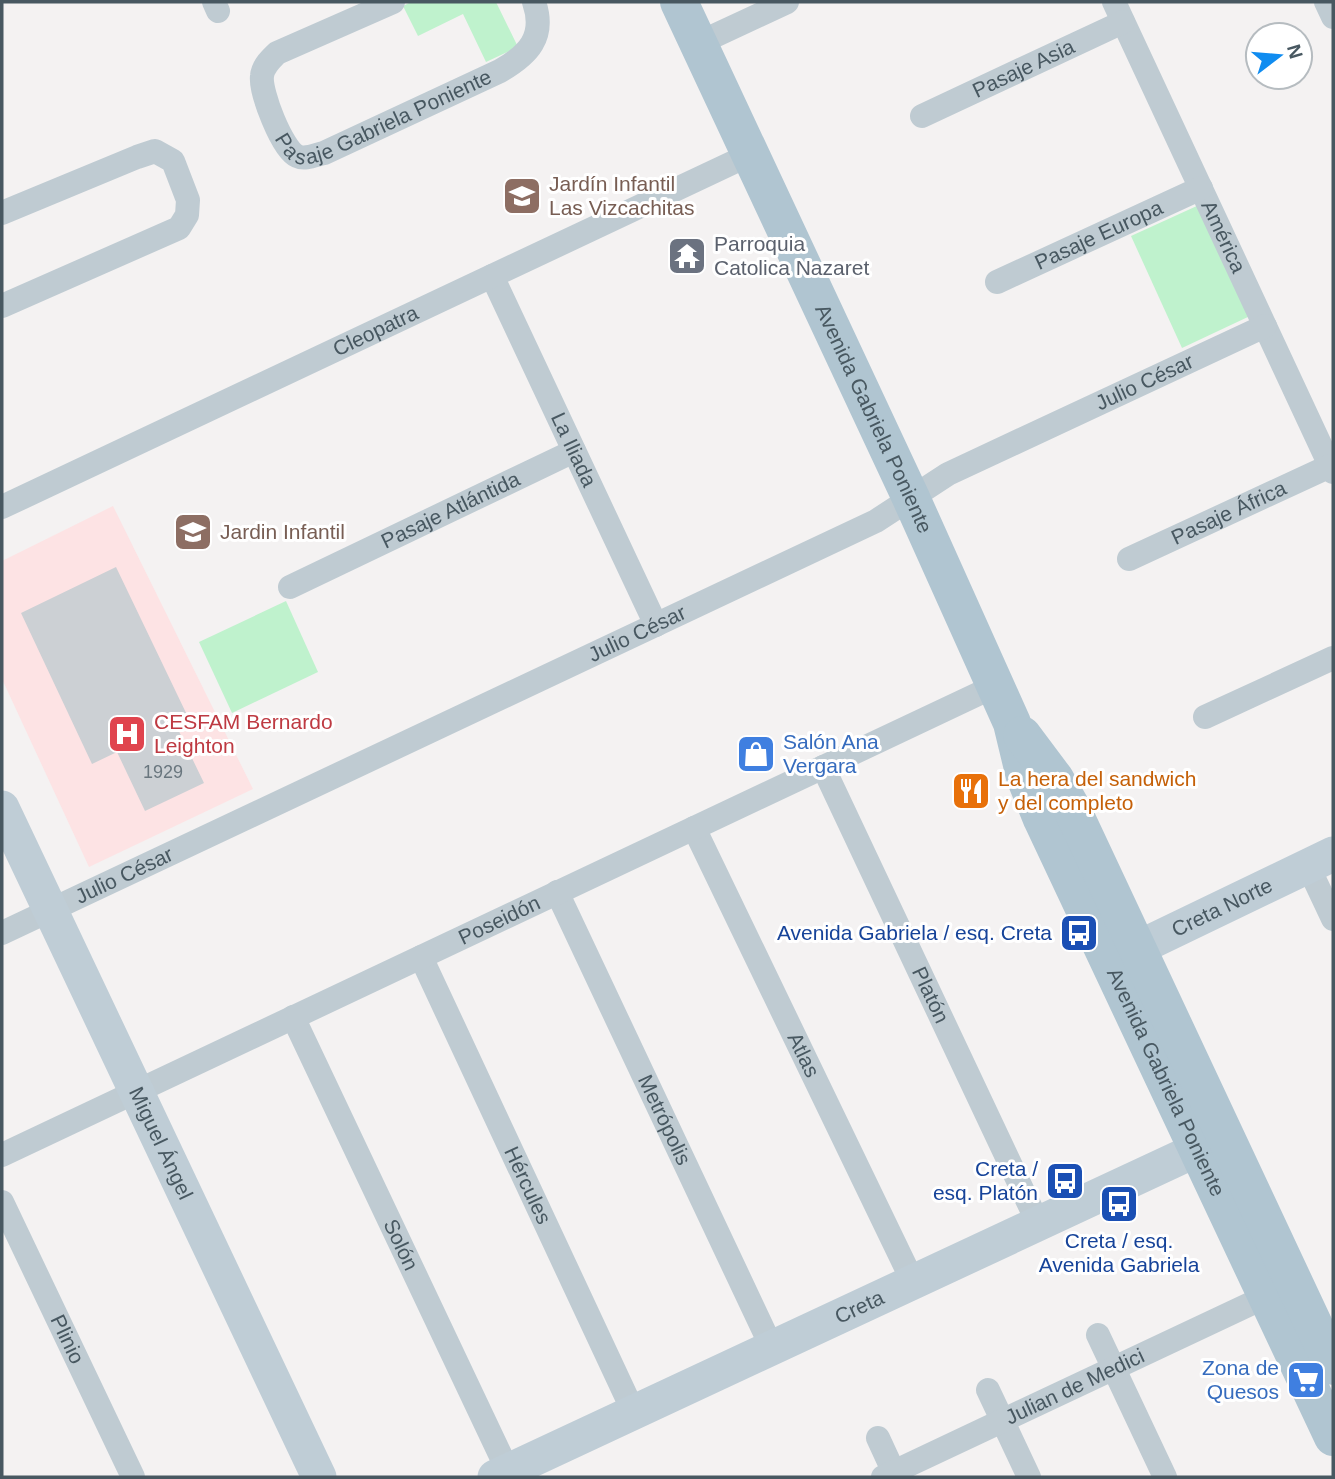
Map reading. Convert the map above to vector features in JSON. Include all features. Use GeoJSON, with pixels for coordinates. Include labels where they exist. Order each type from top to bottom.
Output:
{"type":"FeatureCollection","features":[{"type":"Feature","properties":{"kind":"main road","name":"Avenida Gabriela Poniente"},"geometry":{"type":"LineString","coordinates":[[679,2],[911,498],[1012,723],[1037,752],[1055,779],[1124,955],[1212,1143],[1267,1296],[1333,1437]]}},
{"type":"Feature","properties":{"kind":"main road","name":"Avenida Gabriela Poniente"},"geometry":{"type":"LineString","coordinates":[[1212,1143],[1324,1324],[1333,1366]]}},
{"type":"Feature","properties":{"kind":"street","name":"Pasaje Gabriela Poniente"},"geometry":{"type":"LineString","coordinates":[[393,2],[277,53],[265,65],[262,76],[263,93],[284,144],[293,155],[303,158],[324,153],[521,59],[532,44],[538,26],[537,3]]}},
{"type":"Feature","properties":{"kind":"street"},"geometry":{"type":"LineString","coordinates":[[699,43],[787,2]]}},
{"type":"Feature","properties":{"kind":"street"},"geometry":{"type":"LineString","coordinates":[[1326,2],[1333,17]]}},
{"type":"Feature","properties":{"kind":"street","name":"Pasaje Asia"},"geometry":{"type":"LineString","coordinates":[[922,116],[1119,12]]}},
{"type":"Feature","properties":{"kind":"street","name":"América"},"geometry":{"type":"LineString","coordinates":[[1119,12],[1332,469]]}},
{"type":"Feature","properties":{"kind":"street"},"geometry":{"type":"LineString","coordinates":[[2,213],[155,152],[173,161],[188,200],[187,215],[179,228],[2,306]]}},
{"type":"Feature","properties":{"kind":"street","name":"Cleopatra"},"geometry":{"type":"LineString","coordinates":[[2,507],[751,154]]}},
{"type":"Feature","properties":{"kind":"street","name":"Pasaje Europa"},"geometry":{"type":"LineString","coordinates":[[997,282],[1201,188]]}},
{"type":"Feature","properties":{"kind":"street","name":"La Iliada"},"geometry":{"type":"LineString","coordinates":[[492,276],[656,625]]}},
{"type":"Feature","properties":{"kind":"street","name":"Julio César"},"geometry":{"type":"LineString","coordinates":[[2,933],[876,521],[948,474],[1265,326]]}},
{"type":"Feature","properties":{"kind":"street","name":"Pasaje Atlántida"},"geometry":{"type":"LineString","coordinates":[[290,587],[574,451]]}},
{"type":"Feature","properties":{"kind":"street","name":"Pasaje África"},"geometry":{"type":"LineString","coordinates":[[1129,559],[1332,469]]}},
{"type":"Feature","properties":{"kind":"street"},"geometry":{"type":"LineString","coordinates":[[1205,717],[1333,658]]}},
{"type":"Feature","properties":{"kind":"street","name":"Poseidón"},"geometry":{"type":"LineString","coordinates":[[2,1155],[995,686]]}},
{"type":"Feature","properties":{"kind":"street","name":"Platón"},"geometry":{"type":"LineString","coordinates":[[823,767],[1038,1223]]}},
{"type":"Feature","properties":{"kind":"street","name":"Miguel Ángel"},"geometry":{"type":"LineString","coordinates":[[2,808],[319,1477]]}},
{"type":"Feature","properties":{"kind":"street","name":"Atlas"},"geometry":{"type":"LineString","coordinates":[[694,828],[912,1282]]}},
{"type":"Feature","properties":{"kind":"street"},"geometry":{"type":"LineString","coordinates":[[1321,860],[1333,919]]}},
{"type":"Feature","properties":{"kind":"street","name":"Creta Norte"},"geometry":{"type":"LineString","coordinates":[[1124,955],[1321,860]]}},
{"type":"Feature","properties":{"kind":"street","name":"Metrópolis"},"geometry":{"type":"LineString","coordinates":[[557,892],[772,1348]]}},
{"type":"Feature","properties":{"kind":"street","name":"Hércules"},"geometry":{"type":"LineString","coordinates":[[421,957],[634,1413]]}},
{"type":"Feature","properties":{"kind":"street","name":"Solón"},"geometry":{"type":"LineString","coordinates":[[293,1017],[502,1474]]}},
{"type":"Feature","properties":{"kind":"street","name":"Creta"},"geometry":{"type":"LineString","coordinates":[[502,1474],[1212,1143]]}},
{"type":"Feature","properties":{"kind":"street","name":"Plinio"},"geometry":{"type":"LineString","coordinates":[[2,1202],[133,1477]]}},
{"type":"Feature","properties":{"kind":"street","name":"Julian de Medici"},"geometry":{"type":"LineString","coordinates":[[891,1476],[1267,1296]]}},
{"type":"Feature","properties":{"kind":"street"},"geometry":{"type":"LineString","coordinates":[[1098,1335],[1165,1477]]}},
{"type":"Feature","properties":{"kind":"street"},"geometry":{"type":"LineString","coordinates":[[988,1390],[1029,1477]]}},
{"type":"Feature","properties":{"kind":"street"},"geometry":{"type":"LineString","coordinates":[[878,1438],[891,1476]]}},
{"type":"Feature","properties":{"kind":"shaded area","name":"CESFAM Bernardo Leighton"},"geometry":{"type":"Polygon","coordinates":[[[113,506],[253,789],[89,867],[2,679],[2,561],[113,506]]]}},
{"type":"Feature","properties":{"kind":"green space"},"geometry":{"type":"Polygon","coordinates":[[[411,2],[496,2],[518,47],[486,62],[463,14],[418,36],[403,6],[411,2]]]}},
{"type":"Feature","properties":{"kind":"green space"},"geometry":{"type":"Polygon","coordinates":[[[1199,205],[1250,316],[1182,348],[1131,236],[1199,205]]]}},
{"type":"Feature","properties":{"kind":"green space"},"geometry":{"type":"Polygon","coordinates":[[[286,601],[318,672],[232,713],[199,642],[286,601]]]}},
{"type":"Feature","properties":{"kind":"building"},"geometry":{"type":"Polygon","coordinates":[[[116,567],[188,717],[175,723],[204,783],[145,811],[117,752],[92,764],[21,613],[116,567]]]}},
{"type":"Feature","properties":{"kind":"place","name":"Jardín Infantil Las Vizcachitas"},"geometry":{"type":"Point","coordinates":[522,196]}},
{"type":"Feature","properties":{"kind":"place","name":"Parroquia Catolica Nazaret"},"geometry":{"type":"Point","coordinates":[687,256]}},
{"type":"Feature","properties":{"kind":"place","name":"Jardin Infantil"},"geometry":{"type":"Point","coordinates":[193,532]}},
{"type":"Feature","properties":{"kind":"place","name":"CESFAM Bernardo Leighton"},"geometry":{"type":"Point","coordinates":[127,734]}},
{"type":"Feature","properties":{"kind":"place","name":"Salón Ana Vergara"},"geometry":{"type":"Point","coordinates":[756,754]}},
{"type":"Feature","properties":{"kind":"place","name":"La hera del sandwich y del completo"},"geometry":{"type":"Point","coordinates":[971,791]}},
{"type":"Feature","properties":{"kind":"place","name":"Avenida Gabriela / esq. Creta"},"geometry":{"type":"Point","coordinates":[1079,933]}},
{"type":"Feature","properties":{"kind":"place","name":"Creta / esq. Platón"},"geometry":{"type":"Point","coordinates":[1065,1181]}},
{"type":"Feature","properties":{"kind":"place","name":"Creta / esq. Avenida Gabriela"},"geometry":{"type":"Point","coordinates":[1119,1204]}},
{"type":"Feature","properties":{"kind":"place","name":"Zona de Quesos"},"geometry":{"type":"Point","coordinates":[1306,1380]}}]}
